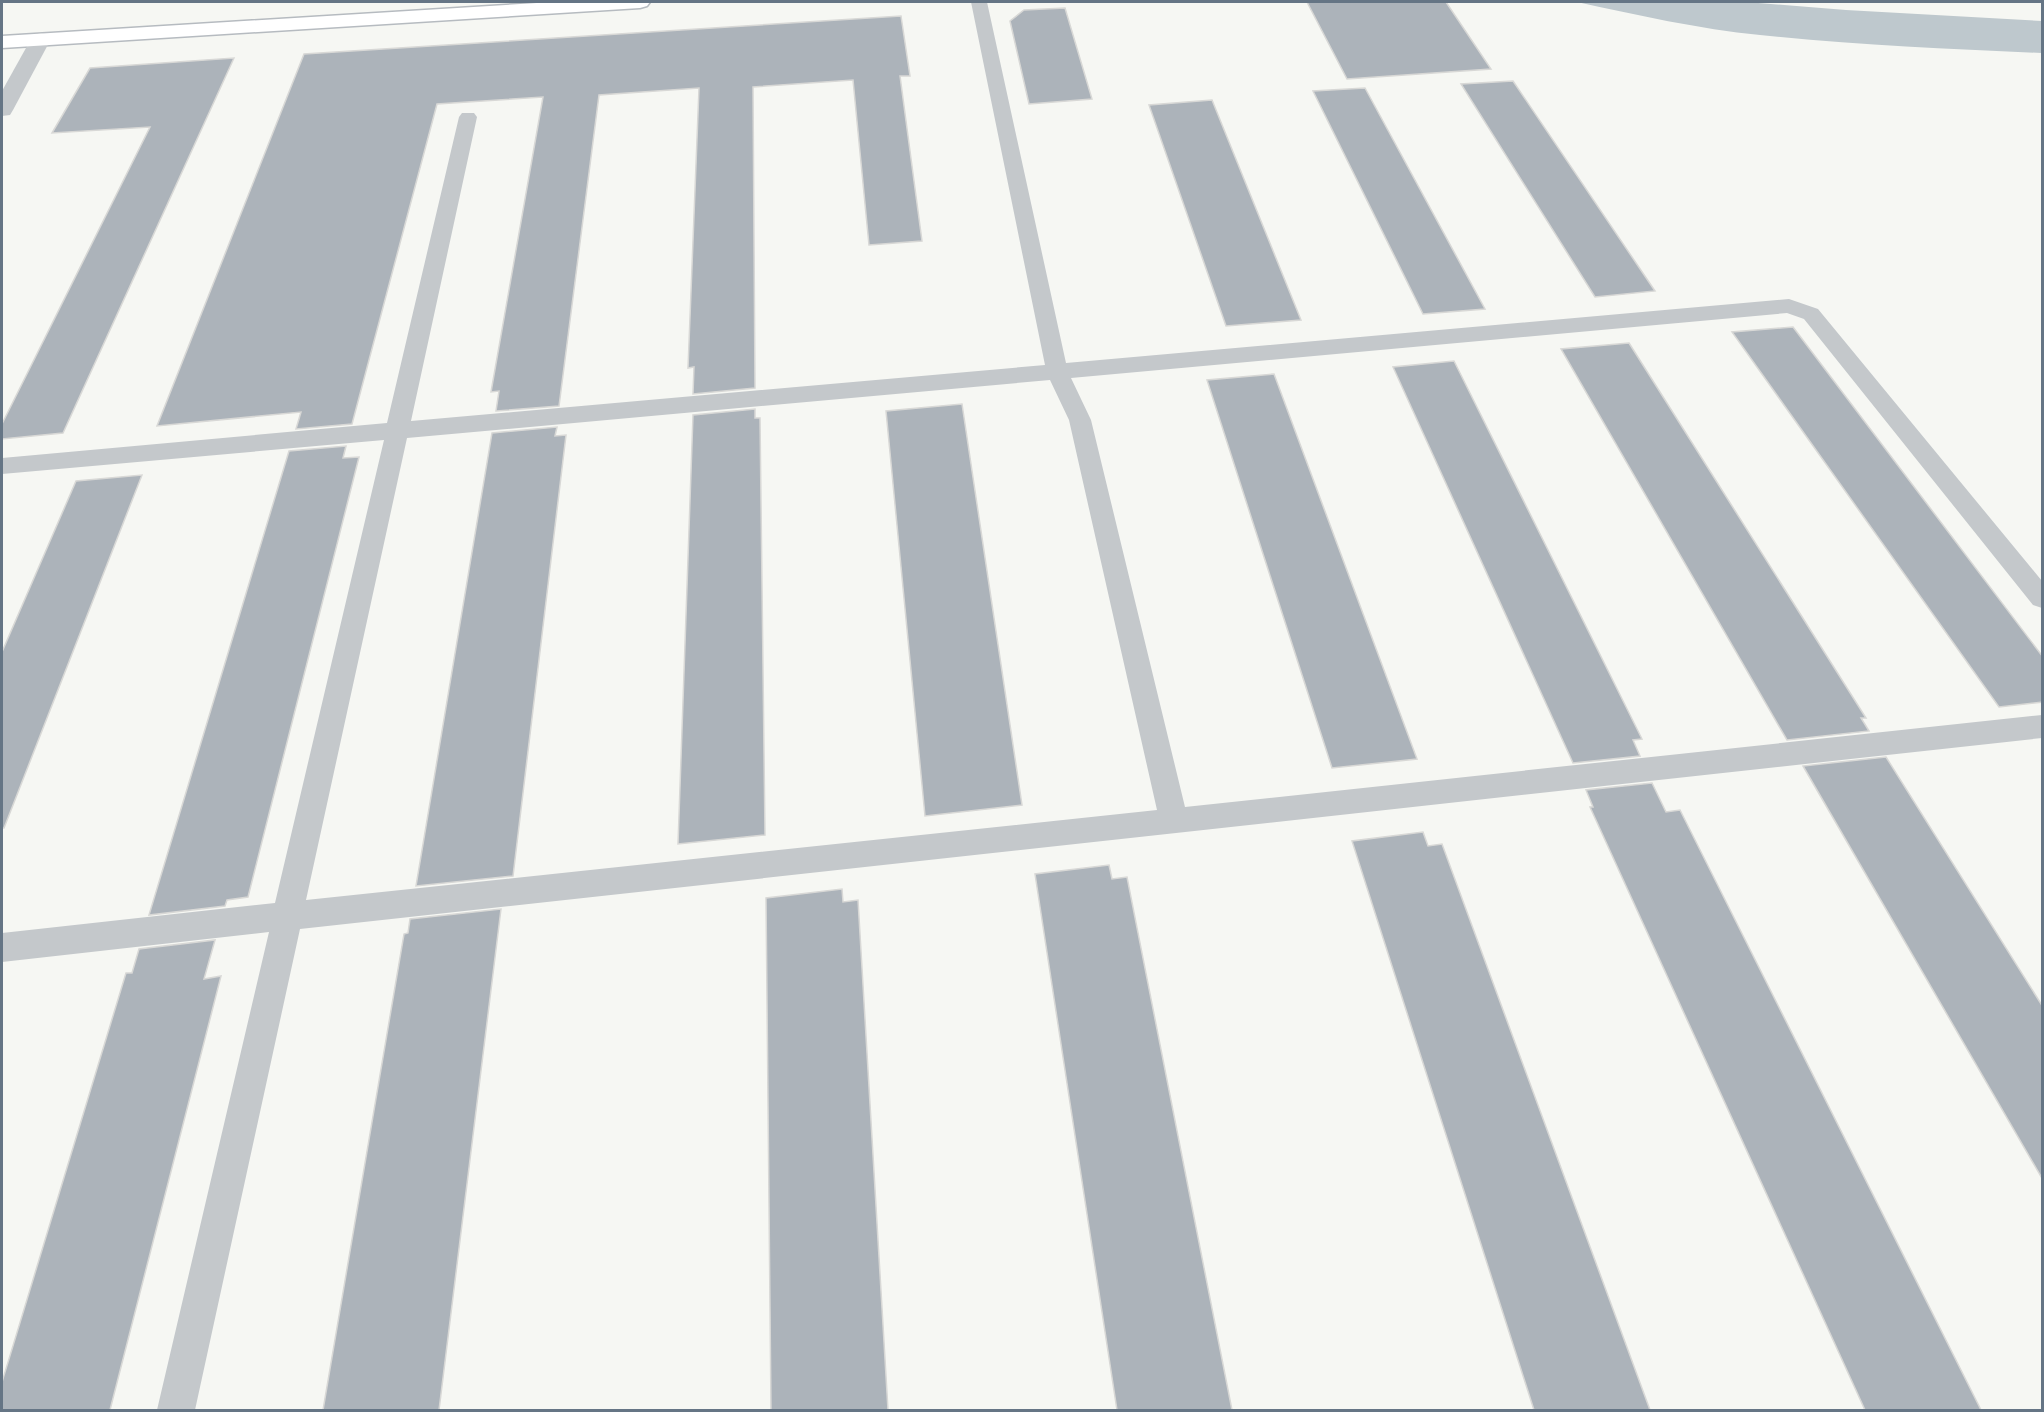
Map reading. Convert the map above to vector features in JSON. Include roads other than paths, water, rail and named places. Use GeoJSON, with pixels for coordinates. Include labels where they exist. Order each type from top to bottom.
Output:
{"type":"FeatureCollection","features":[{"type":"Feature","properties":{"kind":"street"},"geometry":{"type":"LineString","coordinates":[[2,42],[640,2]]}},
{"type":"Feature","properties":{"kind":"street"},"geometry":{"type":"LineString","coordinates":[[2,110],[41,39]]}},
{"type":"Feature","properties":{"kind":"lane"},"geometry":{"type":"LineString","coordinates":[[979,2],[1057,372],[1080,420],[1174,821]]}},
{"type":"Feature","properties":{"kind":"lane"},"geometry":{"type":"LineString","coordinates":[[176,1410],[468,117]]}},
{"type":"Feature","properties":{"kind":"lane"},"geometry":{"type":"LineString","coordinates":[[2,466],[1789,306],[1811,314],[2043,598]]}},
{"type":"Feature","properties":{"kind":"lane"},"geometry":{"type":"LineString","coordinates":[[2,947],[2043,727]]}}]}
